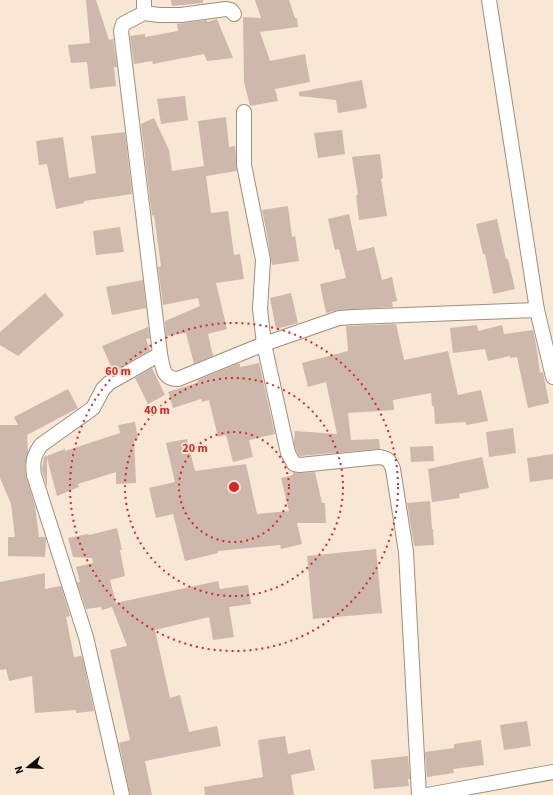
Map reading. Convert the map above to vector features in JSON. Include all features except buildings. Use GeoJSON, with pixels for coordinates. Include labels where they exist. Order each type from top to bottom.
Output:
{"type":"FeatureCollection","features":[{"type":"Feature","properties":{"kind":"street"},"geometry":{"type":"LineString","coordinates":[[489,0],[537,310],[553,377]]}},
{"type":"Feature","properties":{"kind":"street"},"geometry":{"type":"LineString","coordinates":[[234,14],[231,10],[226,9],[181,15],[159,15],[144,7],[123,24],[121,30],[160,354],[167,377],[178,379],[264,344],[339,318],[537,310]]}},
{"type":"Feature","properties":{"kind":"street"},"geometry":{"type":"LineString","coordinates":[[244,112],[244,165],[262,260],[259,302],[264,344],[288,453],[294,464],[300,466],[379,457],[386,458],[390,462],[393,469],[406,552],[420,795]]}},
{"type":"Feature","properties":{"kind":"street"},"geometry":{"type":"LineString","coordinates":[[122,795],[86,637],[34,475],[32,462],[41,445],[93,408],[103,389],[109,383],[160,354]]}},
{"type":"Feature","properties":{"kind":"street"},"geometry":{"type":"LineString","coordinates":[[426,795],[553,772]]}}]}
